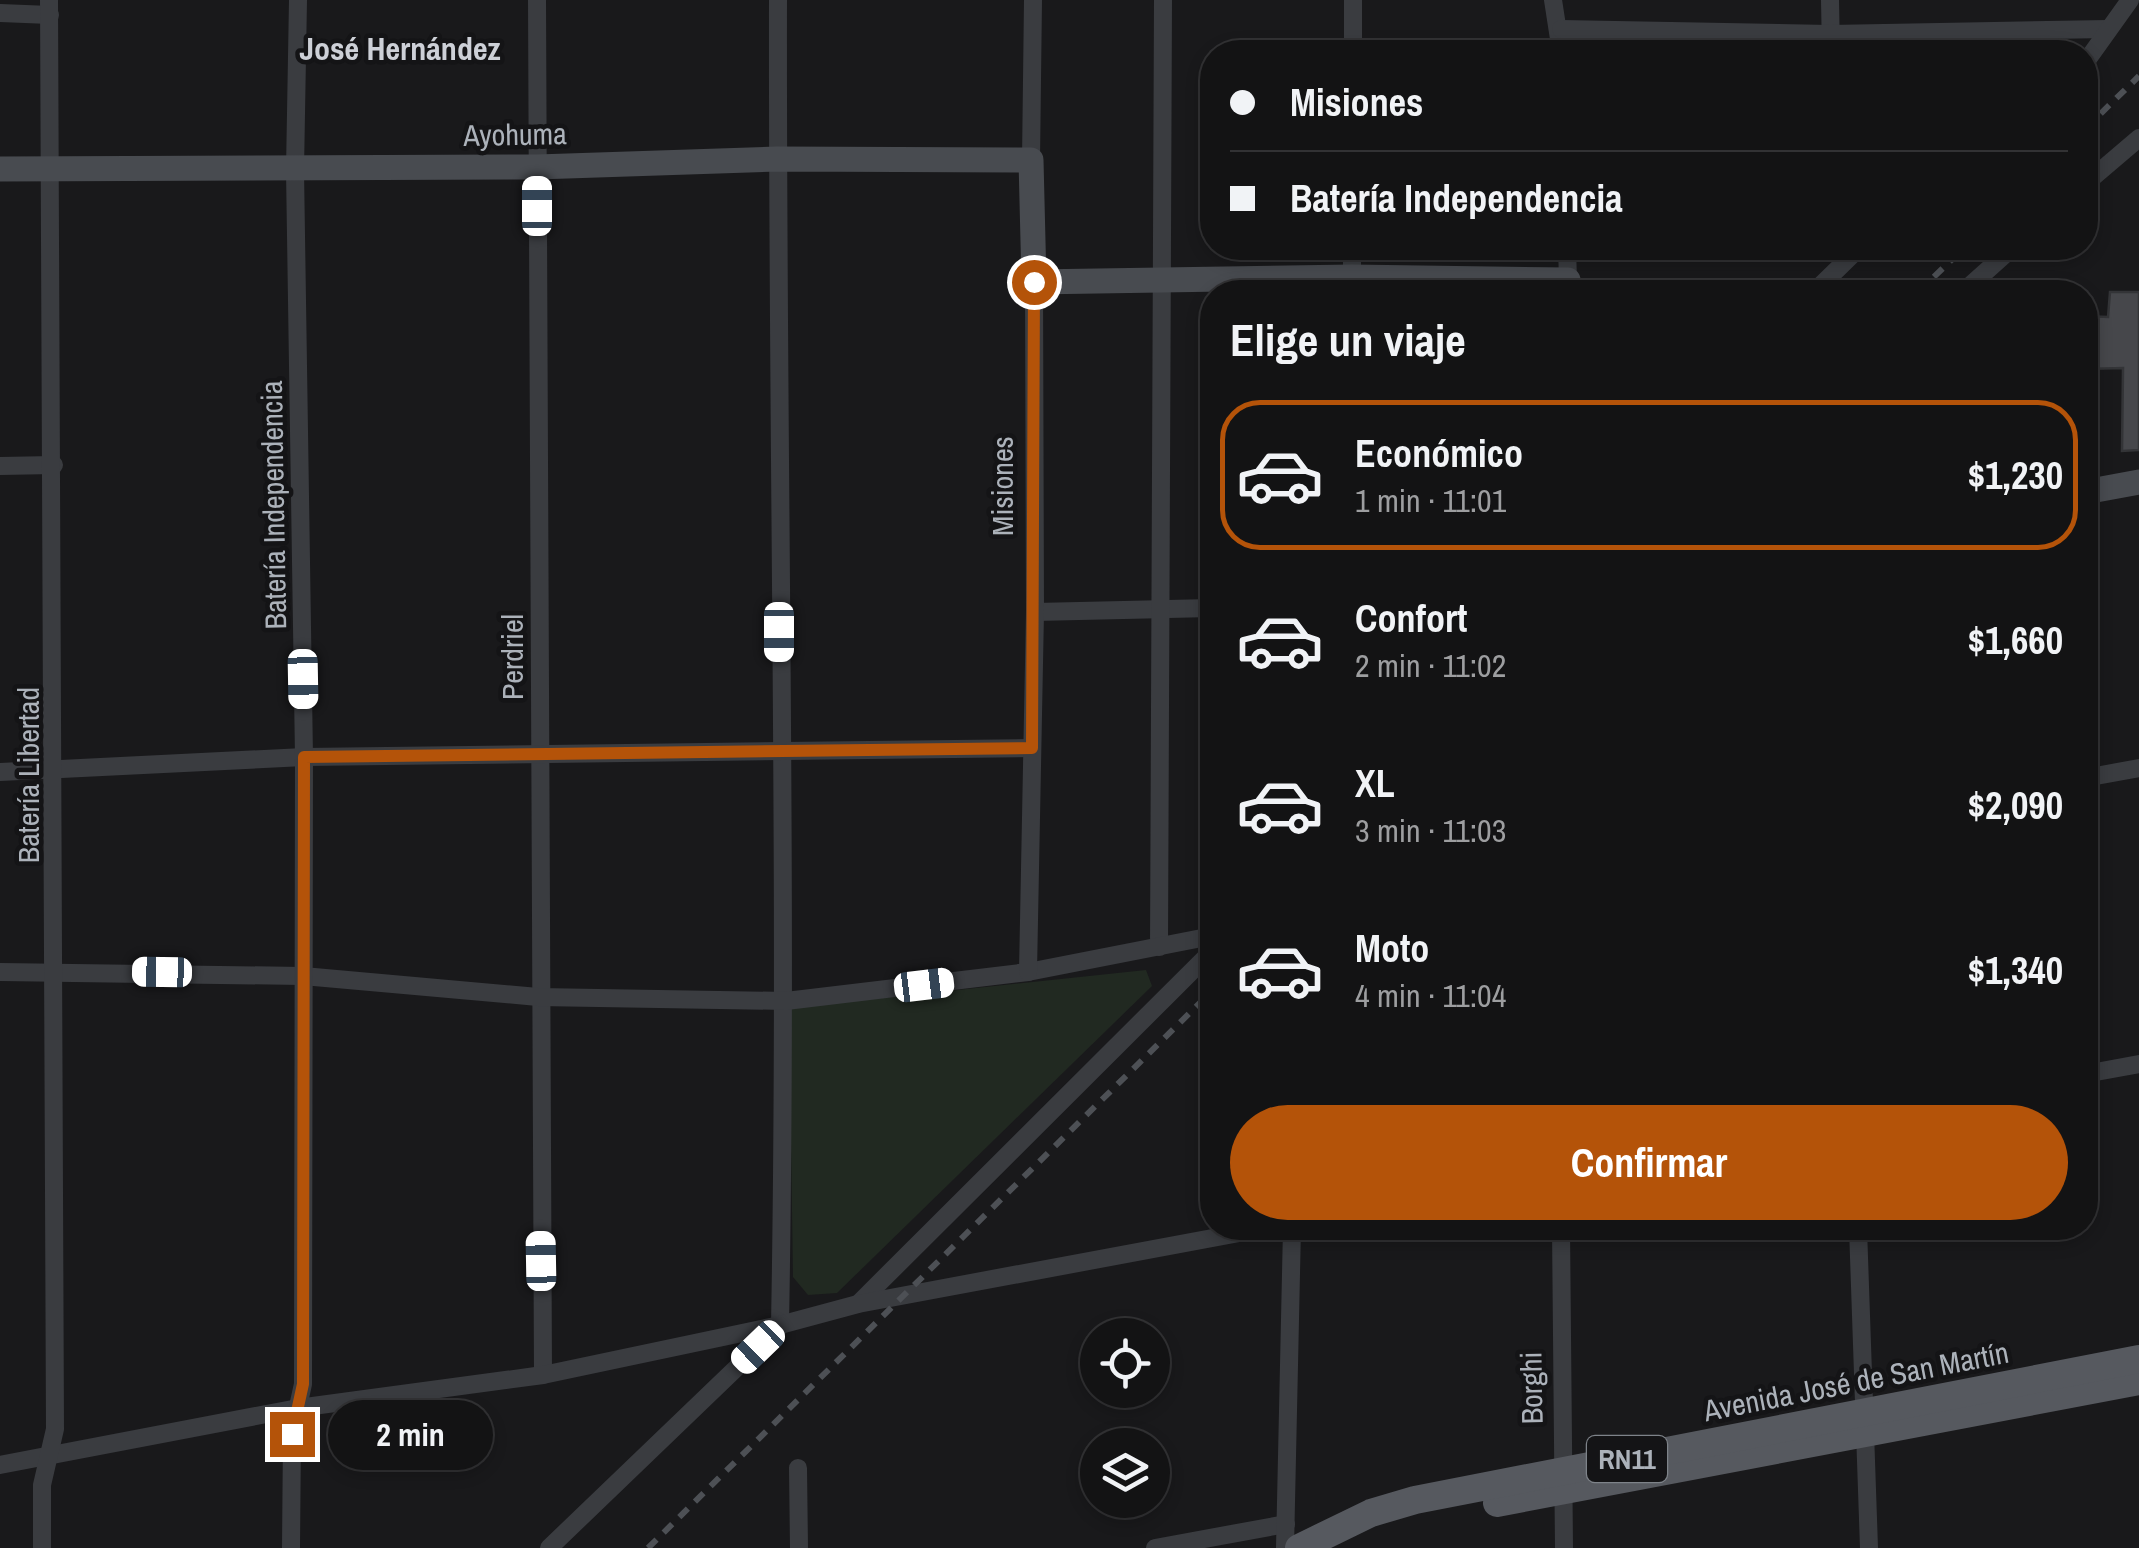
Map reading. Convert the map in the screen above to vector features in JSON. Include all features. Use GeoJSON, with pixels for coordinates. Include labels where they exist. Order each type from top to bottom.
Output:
{"type":"FeatureCollection","features":[{"type":"Feature","properties":{"kind":"main road","name":"Avenida José de San Martín"},"geometry":{"type":"LineString","coordinates":[[1864,1424],[2139,1359]]}},
{"type":"Feature","properties":{"kind":"main road","name":"Avenida José de San Martín"},"geometry":{"type":"LineString","coordinates":[[1292,1536],[1391,1506],[1564,1481],[1864,1424],[2139,1381]]}},
{"type":"Feature","properties":{"kind":"main road","name":"Avenida José de San Martín"},"geometry":{"type":"LineString","coordinates":[[1343,1548],[1398,1524],[1564,1481]]}},
{"type":"Feature","properties":{"kind":"street","name":"Batería Independencia"},"geometry":{"type":"LineString","coordinates":[[290,1548],[292,1434],[303,1384],[304,757],[295,170],[298,0]]}},
{"type":"Feature","properties":{"kind":"street","name":"Perdriel"},"geometry":{"type":"LineString","coordinates":[[538,0],[538,997],[543,1374]]}},
{"type":"Feature","properties":{"kind":"street"},"geometry":{"type":"LineString","coordinates":[[549,1548],[780,1325],[786,1002],[780,751],[778,0]]}},
{"type":"Feature","properties":{"kind":"street","name":"Misiones"},"geometry":{"type":"LineString","coordinates":[[1028,972],[1035,612],[1031,160],[1034,0]]}},
{"type":"Feature","properties":{"kind":"street"},"geometry":{"type":"LineString","coordinates":[[1159,947],[1163,0]]}},
{"type":"Feature","properties":{"kind":"street"},"geometry":{"type":"LineString","coordinates":[[1353,0],[1353,40]]}},
{"type":"Feature","properties":{"kind":"street"},"geometry":{"type":"LineString","coordinates":[[1553,0],[1561,40]]}},
{"type":"Feature","properties":{"kind":"street"},"geometry":{"type":"LineString","coordinates":[[1830,0],[1830,40]]}},
{"type":"Feature","properties":{"kind":"street"},"geometry":{"type":"LineString","coordinates":[[2098,44],[2130,0]]}},
{"type":"Feature","properties":{"kind":"street"},"geometry":{"type":"LineString","coordinates":[[0,14],[50,7]]}},
{"type":"Feature","properties":{"kind":"street","name":"Batería Libertad"},"geometry":{"type":"LineString","coordinates":[[42,1548],[42,1485],[55,1429],[50,7]]}},
{"type":"Feature","properties":{"kind":"street"},"geometry":{"type":"LineString","coordinates":[[1561,29],[1772,40]]}},
{"type":"Feature","properties":{"kind":"street"},"geometry":{"type":"LineString","coordinates":[[1890,40],[2108,29]]}},
{"type":"Feature","properties":{"kind":"street"},"geometry":{"type":"LineString","coordinates":[[2098,173],[2139,138]]}},
{"type":"Feature","properties":{"kind":"street","name":"Ayohuma"},"geometry":{"type":"LineString","coordinates":[[0,169],[295,170],[778,159],[1031,160]]}},
{"type":"Feature","properties":{"kind":"street"},"geometry":{"type":"LineString","coordinates":[[1838,260],[1838,268]]}},
{"type":"Feature","properties":{"kind":"street"},"geometry":{"type":"LineString","coordinates":[[1826,280],[1846,260]]}},
{"type":"Feature","properties":{"kind":"street"},"geometry":{"type":"LineString","coordinates":[[1976,280],[1999,260]]}},
{"type":"Feature","properties":{"kind":"street"},"geometry":{"type":"LineString","coordinates":[[1034,282],[1200,280]]}},
{"type":"Feature","properties":{"kind":"street"},"geometry":{"type":"LineString","coordinates":[[0,466],[54,465]]}},
{"type":"Feature","properties":{"kind":"street"},"geometry":{"type":"LineString","coordinates":[[2098,490],[2139,482]]}},
{"type":"Feature","properties":{"kind":"street"},"geometry":{"type":"LineString","coordinates":[[1035,612],[1200,608]]}},
{"type":"Feature","properties":{"kind":"street"},"geometry":{"type":"LineString","coordinates":[[0,772],[304,757],[1032,748]]}},
{"type":"Feature","properties":{"kind":"street"},"geometry":{"type":"LineString","coordinates":[[2098,776],[2139,768]]}},
{"type":"Feature","properties":{"kind":"street"},"geometry":{"type":"LineString","coordinates":[[0,972],[302,976],[538,997],[786,1002],[1028,972],[1200,938]]}},
{"type":"Feature","properties":{"kind":"street"},"geometry":{"type":"LineString","coordinates":[[858,1304],[1200,963]]}},
{"type":"Feature","properties":{"kind":"street"},"geometry":{"type":"LineString","coordinates":[[2098,1072],[2139,1064]]}},
{"type":"Feature","properties":{"kind":"street"},"geometry":{"type":"LineString","coordinates":[[0,1465],[298,1408],[543,1374],[780,1325],[858,1304],[1202,1240]]}},
{"type":"Feature","properties":{"kind":"street"},"geometry":{"type":"LineString","coordinates":[[1284,1548],[1292,1536],[1292,1240]]}},
{"type":"Feature","properties":{"kind":"street","name":"Borghi"},"geometry":{"type":"LineString","coordinates":[[1561,1240],[1564,1548]]}},
{"type":"Feature","properties":{"kind":"street"},"geometry":{"type":"LineString","coordinates":[[1858,1240],[1869,1548]]}},
{"type":"Feature","properties":{"kind":"street"},"geometry":{"type":"LineString","coordinates":[[798,1468],[799,1548]]}},
{"type":"Feature","properties":{"kind":"street"},"geometry":{"type":"LineString","coordinates":[[1155,1548],[1292,1536]]}},
{"type":"Feature","properties":{"kind":"shaded area"},"geometry":{"type":"Polygon","coordinates":[[[1146,970],[1152,986],[837,1293],[808,1295],[793,1277],[789,1008],[1146,970]]]}},
{"type":"Feature","properties":{"kind":"building"},"geometry":{"type":"Polygon","coordinates":[[[2110,292],[2139,292],[2139,450],[2122,451],[2123,368],[2098,369],[2098,317],[2108,317],[2110,292]]]}},
{"type":"Feature","properties":{"kind":"railway"},"geometry":{"type":"LineString","coordinates":[[2098,116],[2139,76]]}},
{"type":"Feature","properties":{"kind":"railway"},"geometry":{"type":"LineString","coordinates":[[1931,280],[1951,260]]}},
{"type":"Feature","properties":{"kind":"railway"},"geometry":{"type":"LineString","coordinates":[[648,1548],[1200,1003]]}},
{"type":"Feature","properties":{"kind":"district","name":"José Hernández"},"geometry":{"type":"Point","coordinates":[400,48]}},
{"type":"Feature","properties":{"kind":"route"},"geometry":{"type":"LineString","coordinates":[[292,1434],[303,1384],[304,757],[1032,748],[1034,282]]}}]}
